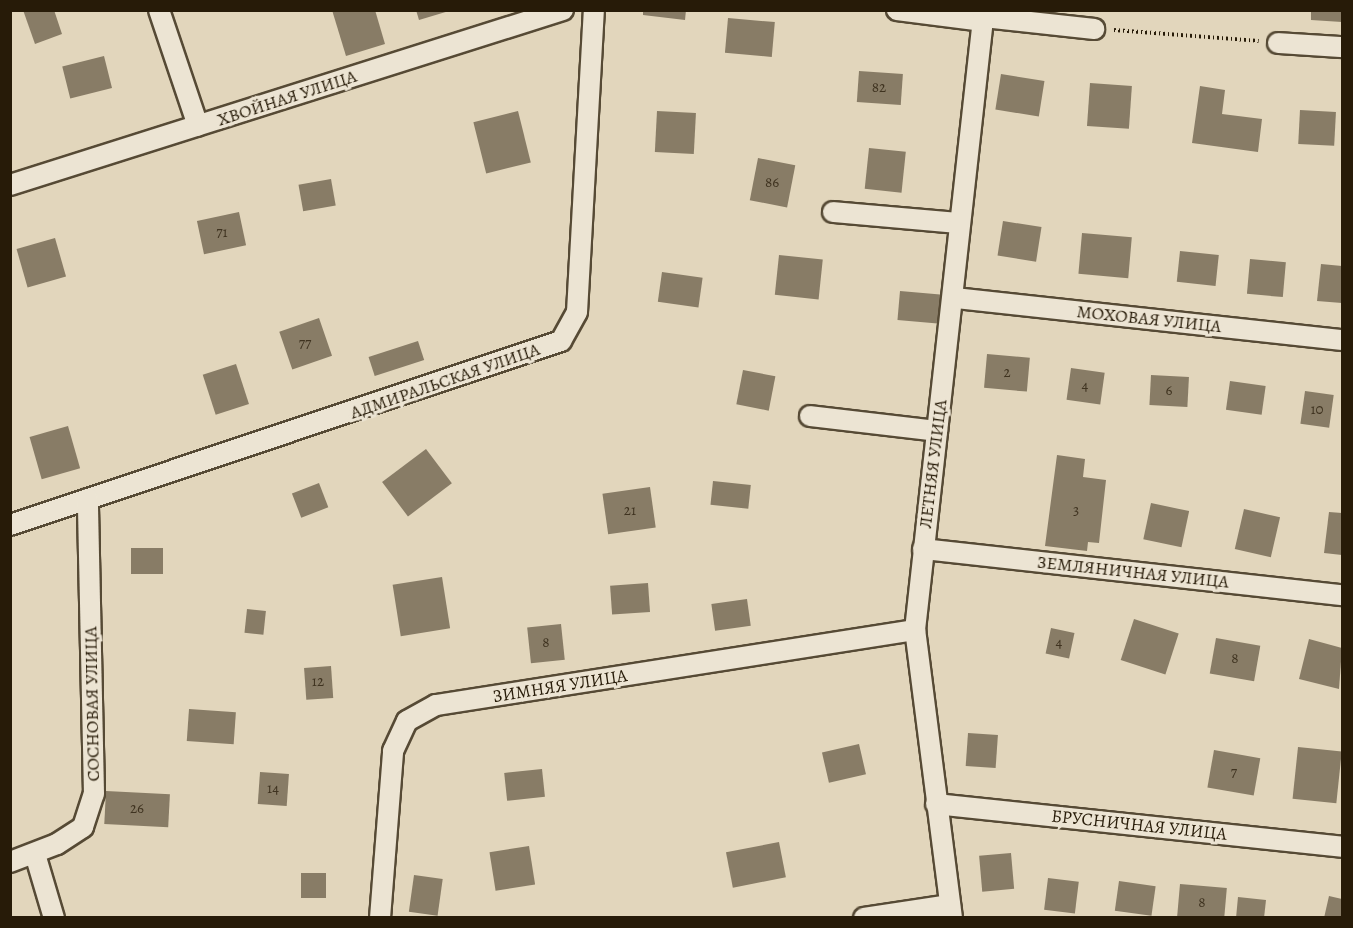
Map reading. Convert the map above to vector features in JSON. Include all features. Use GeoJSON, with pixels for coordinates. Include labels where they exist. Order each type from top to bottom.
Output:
{"type":"FeatureCollection","features":[{"type":"Feature","properties":{"kind":"street"},"geometry":{"type":"LineString","coordinates":[[159,10],[198,126]]}},
{"type":"Feature","properties":{"kind":"street","name":"ХВОЙНАЯ УЛИЦА"},"geometry":{"type":"LineString","coordinates":[[10,185],[563,10]]}},
{"type":"Feature","properties":{"kind":"street","name":"АДМИРАЛЬСКАЯ УЛИЦА"},"geometry":{"type":"LineString","coordinates":[[10,525],[561,341],[577,312],[594,10]]}},
{"type":"Feature","properties":{"kind":"street"},"geometry":{"type":"LineString","coordinates":[[897,10],[984,16],[1094,28]]}},
{"type":"Feature","properties":{"kind":"street","name":"ЛЕТНЯЯ УЛИЦА"},"geometry":{"type":"LineString","coordinates":[[951,911],[915,630],[937,431],[955,298],[960,223],[984,16]]}},
{"type":"Feature","properties":{"kind":"street"},"geometry":{"type":"LineString","coordinates":[[1278,43],[1342,47]]}},
{"type":"Feature","properties":{"kind":"street"},"geometry":{"type":"LineString","coordinates":[[833,212],[960,223]]}},
{"type":"Feature","properties":{"kind":"street","name":"МОХОВАЯ УЛИЦА"},"geometry":{"type":"LineString","coordinates":[[955,298],[1342,340]]}},
{"type":"Feature","properties":{"kind":"street"},"geometry":{"type":"LineString","coordinates":[[810,416],[937,431]]}},
{"type":"Feature","properties":{"kind":"street","name":"СОСНОВАЯ УЛИЦА"},"geometry":{"type":"LineString","coordinates":[[10,862],[35,854],[82,827],[94,794],[88,499]]}},
{"type":"Feature","properties":{"kind":"street","name":"ЗЕМЛЯНИЧНАЯ УЛИЦА"},"geometry":{"type":"LineString","coordinates":[[923,549],[1342,595]]}},
{"type":"Feature","properties":{"kind":"street","name":"ЗИМНЯЯ УЛИЦА"},"geometry":{"type":"LineString","coordinates":[[380,918],[393,751],[406,722],[436,705],[915,630]]}},
{"type":"Feature","properties":{"kind":"street","name":"БРУСНИЧНАЯ УЛИЦА"},"geometry":{"type":"LineString","coordinates":[[936,804],[1342,847]]}},
{"type":"Feature","properties":{"kind":"street"},"geometry":{"type":"LineString","coordinates":[[35,854],[54,918]]}},
{"type":"Feature","properties":{"kind":"street"},"geometry":{"type":"LineString","coordinates":[[864,918],[951,911]]}},
{"type":"Feature","properties":{"kind":"path"},"geometry":{"type":"LineString","coordinates":[[1094,28],[1278,43]]}},
{"type":"Feature","properties":{"kind":"building"},"geometry":{"type":"Polygon","coordinates":[[[23,10],[54,10],[62,34],[35,44],[23,10]]]}},
{"type":"Feature","properties":{"kind":"building"},"geometry":{"type":"Polygon","coordinates":[[[332,10],[375,10],[385,44],[346,56],[332,10]]]}},
{"type":"Feature","properties":{"kind":"building"},"geometry":{"type":"Polygon","coordinates":[[[416,10],[449,10],[449,11],[419,20],[416,10]]]}},
{"type":"Feature","properties":{"kind":"building"},"geometry":{"type":"Polygon","coordinates":[[[643,10],[686,10],[685,20],[643,15],[643,10]]]}},
{"type":"Feature","properties":{"kind":"building"},"geometry":{"type":"Polygon","coordinates":[[[1311,10],[1342,10],[1342,22],[1311,20],[1311,10]]]}},
{"type":"Feature","properties":{"kind":"building"},"geometry":{"type":"Polygon","coordinates":[[[728,18],[775,22],[772,57],[725,53],[728,18]]]}},
{"type":"Feature","properties":{"kind":"building"},"geometry":{"type":"Polygon","coordinates":[[[104,56],[112,88],[70,98],[62,66],[104,56]]]}},
{"type":"Feature","properties":{"kind":"building"},"geometry":{"type":"Polygon","coordinates":[[[859,71],[903,74],[901,105],[857,102],[859,71]]]}},
{"type":"Feature","properties":{"kind":"building"},"geometry":{"type":"Polygon","coordinates":[[[1001,74],[1044,81],[1039,116],[995,110],[1001,74]]]}},
{"type":"Feature","properties":{"kind":"building"},"geometry":{"type":"Polygon","coordinates":[[[1090,83],[1132,86],[1129,129],[1087,126],[1090,83]]]}},
{"type":"Feature","properties":{"kind":"building"},"geometry":{"type":"Polygon","coordinates":[[[1200,86],[1225,90],[1222,114],[1262,119],[1258,152],[1192,143],[1200,86]]]}},
{"type":"Feature","properties":{"kind":"building"},"geometry":{"type":"Polygon","coordinates":[[[1300,110],[1336,112],[1334,146],[1298,144],[1300,110]]]}},
{"type":"Feature","properties":{"kind":"building"},"geometry":{"type":"Polygon","coordinates":[[[518,111],[531,162],[486,174],[473,122],[518,111]]]}},
{"type":"Feature","properties":{"kind":"building"},"geometry":{"type":"Polygon","coordinates":[[[657,111],[696,113],[694,154],[655,152],[657,111]]]}},
{"type":"Feature","properties":{"kind":"building"},"geometry":{"type":"Polygon","coordinates":[[[869,148],[906,152],[902,193],[865,189],[869,148]]]}},
{"type":"Feature","properties":{"kind":"building"},"geometry":{"type":"Polygon","coordinates":[[[758,158],[795,165],[787,207],[750,200],[758,158]]]}},
{"type":"Feature","properties":{"kind":"building"},"geometry":{"type":"Polygon","coordinates":[[[331,179],[336,206],[303,211],[299,185],[331,179]]]}},
{"type":"Feature","properties":{"kind":"building"},"geometry":{"type":"Polygon","coordinates":[[[239,212],[246,245],[204,254],[197,221],[239,212]]]}},
{"type":"Feature","properties":{"kind":"building"},"geometry":{"type":"Polygon","coordinates":[[[1003,221],[1042,227],[1036,262],[998,256],[1003,221]]]}},
{"type":"Feature","properties":{"kind":"building"},"geometry":{"type":"Polygon","coordinates":[[[1082,233],[1132,237],[1128,278],[1078,274],[1082,233]]]}},
{"type":"Feature","properties":{"kind":"building"},"geometry":{"type":"Polygon","coordinates":[[[55,238],[66,276],[28,287],[17,249],[55,238]]]}},
{"type":"Feature","properties":{"kind":"building"},"geometry":{"type":"Polygon","coordinates":[[[1180,251],[1219,255],[1216,286],[1177,282],[1180,251]]]}},
{"type":"Feature","properties":{"kind":"building"},"geometry":{"type":"Polygon","coordinates":[[[779,255],[823,260],[819,299],[775,295],[779,255]]]}},
{"type":"Feature","properties":{"kind":"building"},"geometry":{"type":"Polygon","coordinates":[[[1250,259],[1286,262],[1283,297],[1247,294],[1250,259]]]}},
{"type":"Feature","properties":{"kind":"building"},"geometry":{"type":"Polygon","coordinates":[[[1321,264],[1342,266],[1342,303],[1317,301],[1321,264]]]}},
{"type":"Feature","properties":{"kind":"building"},"geometry":{"type":"Polygon","coordinates":[[[662,272],[703,278],[698,307],[658,302],[662,272]]]}},
{"type":"Feature","properties":{"kind":"building"},"geometry":{"type":"Polygon","coordinates":[[[900,291],[946,295],[943,324],[897,320],[900,291]]]}},
{"type":"Feature","properties":{"kind":"building"},"geometry":{"type":"Polygon","coordinates":[[[319,318],[332,356],[292,369],[279,332],[319,318]]]}},
{"type":"Feature","properties":{"kind":"building"},"geometry":{"type":"Polygon","coordinates":[[[418,341],[424,360],[375,376],[369,357],[418,341]]]}},
{"type":"Feature","properties":{"kind":"building"},"geometry":{"type":"Polygon","coordinates":[[[987,354],[1030,358],[1027,392],[984,388],[987,354]]]}},
{"type":"Feature","properties":{"kind":"building"},"geometry":{"type":"Polygon","coordinates":[[[236,364],[249,404],[216,415],[203,375],[236,364]]]}},
{"type":"Feature","properties":{"kind":"building"},"geometry":{"type":"Polygon","coordinates":[[[1071,368],[1105,373],[1100,404],[1067,400],[1071,368]]]}},
{"type":"Feature","properties":{"kind":"building"},"geometry":{"type":"Polygon","coordinates":[[[743,370],[775,376],[769,411],[736,404],[743,370]]]}},
{"type":"Feature","properties":{"kind":"building"},"geometry":{"type":"Polygon","coordinates":[[[1151,375],[1189,377],[1187,407],[1149,405],[1151,375]]]}},
{"type":"Feature","properties":{"kind":"building"},"geometry":{"type":"Polygon","coordinates":[[[1230,381],[1266,386],[1262,415],[1226,410],[1230,381]]]}},
{"type":"Feature","properties":{"kind":"building"},"geometry":{"type":"Polygon","coordinates":[[[1305,391],[1334,395],[1329,428],[1300,424],[1305,391]]]}},
{"type":"Feature","properties":{"kind":"building"},"geometry":{"type":"Polygon","coordinates":[[[68,426],[80,468],[42,479],[30,437],[68,426]]]}},
{"type":"Feature","properties":{"kind":"building"},"geometry":{"type":"Polygon","coordinates":[[[426,449],[452,483],[408,516],[382,482],[426,449]]]}},
{"type":"Feature","properties":{"kind":"building"},"geometry":{"type":"Polygon","coordinates":[[[1057,455],[1085,459],[1083,477],[1106,480],[1099,543],[1088,542],[1087,551],[1045,546],[1057,455]]]}},
{"type":"Feature","properties":{"kind":"building"},"geometry":{"type":"Polygon","coordinates":[[[713,481],[751,485],[748,509],[710,505],[713,481]]]}},
{"type":"Feature","properties":{"kind":"building"},"geometry":{"type":"Polygon","coordinates":[[[319,483],[328,507],[301,518],[292,493],[319,483]]]}},
{"type":"Feature","properties":{"kind":"building"},"geometry":{"type":"Polygon","coordinates":[[[650,487],[656,528],[608,534],[602,494],[650,487]]]}},
{"type":"Feature","properties":{"kind":"building"},"geometry":{"type":"Polygon","coordinates":[[[1151,503],[1189,511],[1181,547],[1143,539],[1151,503]]]}},
{"type":"Feature","properties":{"kind":"building"},"geometry":{"type":"Polygon","coordinates":[[[1244,509],[1280,517],[1271,557],[1235,549],[1244,509]]]}},
{"type":"Feature","properties":{"kind":"building"},"geometry":{"type":"Polygon","coordinates":[[[1329,512],[1342,513],[1342,555],[1324,553],[1329,512]]]}},
{"type":"Feature","properties":{"kind":"building"},"geometry":{"type":"Polygon","coordinates":[[[131,548],[163,548],[163,574],[131,574],[131,548]]]}},
{"type":"Feature","properties":{"kind":"building"},"geometry":{"type":"Polygon","coordinates":[[[442,577],[450,628],[401,636],[393,585],[442,577]]]}},
{"type":"Feature","properties":{"kind":"building"},"geometry":{"type":"Polygon","coordinates":[[[648,583],[650,612],[612,615],[610,586],[648,583]]]}},
{"type":"Feature","properties":{"kind":"building"},"geometry":{"type":"Polygon","coordinates":[[[747,599],[751,626],[715,631],[711,604],[747,599]]]}},
{"type":"Feature","properties":{"kind":"building"},"geometry":{"type":"Polygon","coordinates":[[[247,609],[266,611],[263,635],[244,633],[247,609]]]}},
{"type":"Feature","properties":{"kind":"building"},"geometry":{"type":"Polygon","coordinates":[[[1134,619],[1179,634],[1165,674],[1121,660],[1134,619]]]}},
{"type":"Feature","properties":{"kind":"building"},"geometry":{"type":"Polygon","coordinates":[[[561,624],[565,660],[531,663],[527,628],[561,624]]]}},
{"type":"Feature","properties":{"kind":"building"},"geometry":{"type":"Polygon","coordinates":[[[1051,628],[1074,633],[1069,658],[1046,653],[1051,628]]]}},
{"type":"Feature","properties":{"kind":"building"},"geometry":{"type":"Polygon","coordinates":[[[1216,638],[1260,646],[1254,681],[1210,673],[1216,638]]]}},
{"type":"Feature","properties":{"kind":"building"},"geometry":{"type":"Polygon","coordinates":[[[1309,639],[1342,648],[1339,689],[1299,679],[1309,639]]]}},
{"type":"Feature","properties":{"kind":"building"},"geometry":{"type":"Polygon","coordinates":[[[331,666],[333,698],[306,700],[304,668],[331,666]]]}},
{"type":"Feature","properties":{"kind":"building"},"geometry":{"type":"Polygon","coordinates":[[[189,709],[236,712],[234,744],[187,741],[189,709]]]}},
{"type":"Feature","properties":{"kind":"building"},"geometry":{"type":"Polygon","coordinates":[[[968,733],[998,735],[996,768],[966,766],[968,733]]]}},
{"type":"Feature","properties":{"kind":"building"},"geometry":{"type":"Polygon","coordinates":[[[859,744],[866,774],[829,783],[822,753],[859,744]]]}},
{"type":"Feature","properties":{"kind":"building"},"geometry":{"type":"Polygon","coordinates":[[[1298,747],[1342,752],[1336,803],[1293,799],[1298,747]]]}},
{"type":"Feature","properties":{"kind":"building"},"geometry":{"type":"Polygon","coordinates":[[[1214,750],[1260,758],[1254,796],[1207,787],[1214,750]]]}},
{"type":"Feature","properties":{"kind":"building"},"geometry":{"type":"Polygon","coordinates":[[[542,769],[545,797],[507,801],[504,773],[542,769]]]}},
{"type":"Feature","properties":{"kind":"building"},"geometry":{"type":"Polygon","coordinates":[[[260,772],[289,774],[287,806],[258,804],[260,772]]]}},
{"type":"Feature","properties":{"kind":"building"},"geometry":{"type":"Polygon","coordinates":[[[106,791],[170,794],[168,827],[104,824],[106,791]]]}},
{"type":"Feature","properties":{"kind":"building"},"geometry":{"type":"Polygon","coordinates":[[[779,842],[786,877],[733,888],[726,852],[779,842]]]}},
{"type":"Feature","properties":{"kind":"building"},"geometry":{"type":"Polygon","coordinates":[[[529,846],[535,885],[496,891],[489,852],[529,846]]]}},
{"type":"Feature","properties":{"kind":"building"},"geometry":{"type":"Polygon","coordinates":[[[1011,853],[1014,889],[982,892],[979,856],[1011,853]]]}},
{"type":"Feature","properties":{"kind":"building"},"geometry":{"type":"Polygon","coordinates":[[[301,873],[326,873],[326,898],[301,898],[301,873]]]}},
{"type":"Feature","properties":{"kind":"building"},"geometry":{"type":"Polygon","coordinates":[[[414,875],[443,879],[438,916],[409,912],[414,875]]]}},
{"type":"Feature","properties":{"kind":"building"},"geometry":{"type":"Polygon","coordinates":[[[1048,878],[1079,882],[1075,914],[1044,910],[1048,878]]]}},
{"type":"Feature","properties":{"kind":"building"},"geometry":{"type":"Polygon","coordinates":[[[1119,881],[1156,886],[1151,916],[1115,911],[1119,881]]]}},
{"type":"Feature","properties":{"kind":"building"},"geometry":{"type":"Polygon","coordinates":[[[1180,884],[1227,888],[1224,918],[1177,918],[1180,884]]]}},
{"type":"Feature","properties":{"kind":"building"},"geometry":{"type":"Polygon","coordinates":[[[1329,896],[1342,899],[1342,918],[1324,918],[1329,896]]]}},
{"type":"Feature","properties":{"kind":"building"},"geometry":{"type":"Polygon","coordinates":[[[1238,897],[1266,900],[1264,918],[1236,918],[1238,897]]]}}]}
